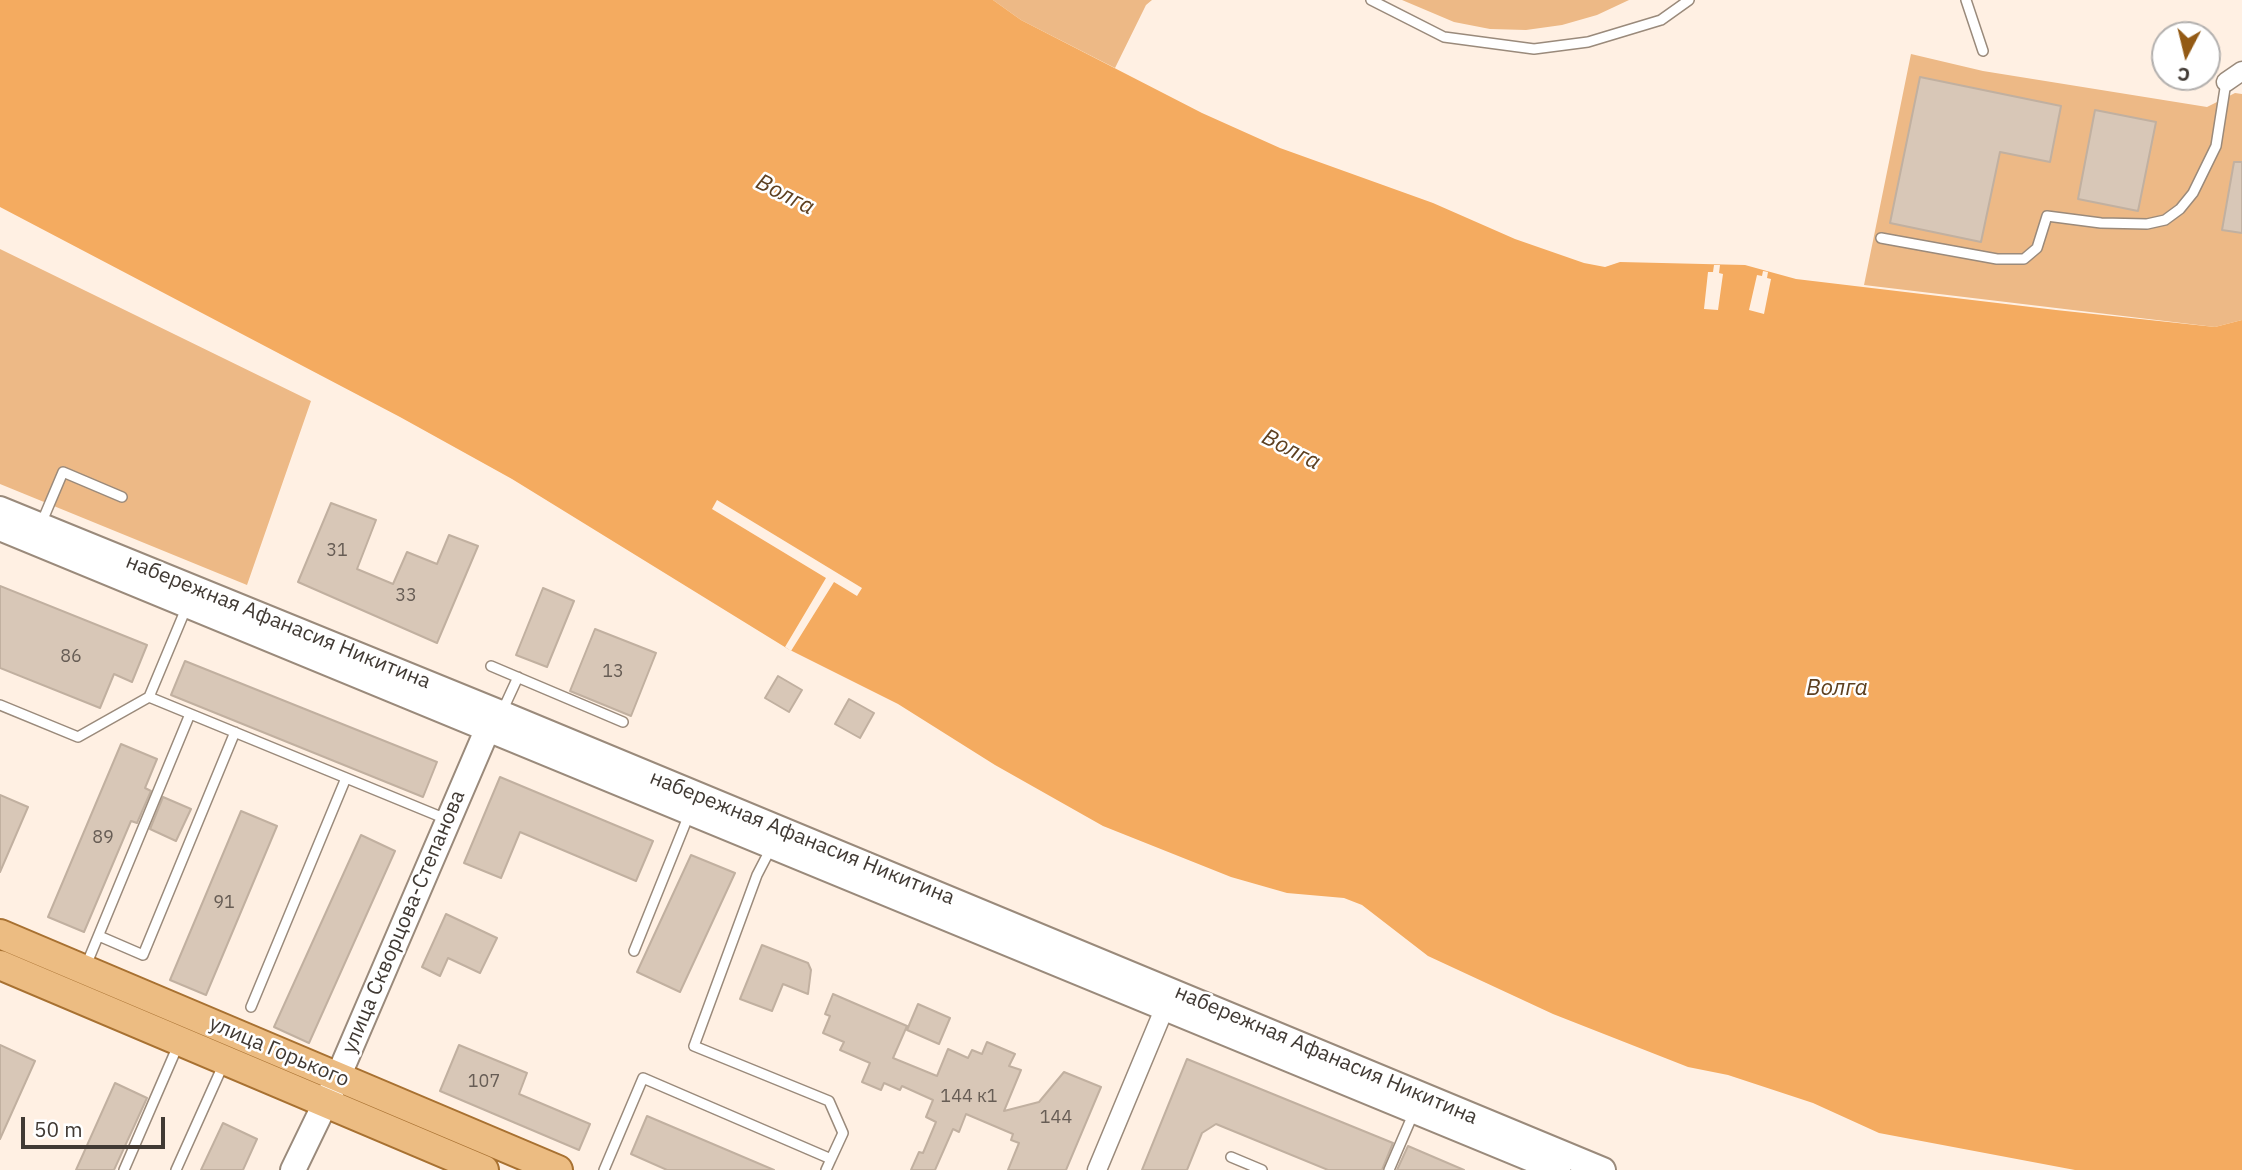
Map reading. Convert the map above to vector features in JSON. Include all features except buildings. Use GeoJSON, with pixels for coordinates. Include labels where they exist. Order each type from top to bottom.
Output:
{"type":"FeatureCollection","features":[{"type":"Feature","properties":{"kind":"main road","name":"набережная Афанасия Никитина"},"geometry":{"type":"LineString","coordinates":[[0,509],[492,719],[1603,1170]]}},
{"type":"Feature","properties":{"kind":"main road","name":"набережная Афанасия Никитина"},"geometry":{"type":"LineString","coordinates":[[0,528],[188,604],[492,719],[691,811],[1558,1170]]}},
{"type":"Feature","properties":{"kind":"main road","name":"улица Скворцова-Степанова"},"geometry":{"type":"LineString","coordinates":[[293,1170],[338,1077],[492,719]]}},
{"type":"Feature","properties":{"kind":"main road","name":"улица Горького"},"geometry":{"type":"LineString","coordinates":[[0,934],[558,1170]]}},
{"type":"Feature","properties":{"kind":"main road","name":"улица Горького"},"geometry":{"type":"LineString","coordinates":[[0,965],[484,1170]]}},
{"type":"Feature","properties":{"kind":"street"},"geometry":{"type":"LineString","coordinates":[[2226,82],[2242,71]]}},
{"type":"Feature","properties":{"kind":"street"},"geometry":{"type":"LineString","coordinates":[[1097,1170],[1165,1007]]}},
{"type":"Feature","properties":{"kind":"lane"},"geometry":{"type":"LineString","coordinates":[[1371,0],[1444,37],[1534,49],[1588,42],[1661,20],[1689,0]]}},
{"type":"Feature","properties":{"kind":"lane"},"geometry":{"type":"LineString","coordinates":[[1966,0],[1983,51]]}},
{"type":"Feature","properties":{"kind":"lane"},"geometry":{"type":"LineString","coordinates":[[1881,238],[1997,259],[2024,259],[2036,248],[2047,216],[2101,223],[2147,224],[2165,220],[2180,209],[2193,193],[2212,156],[2226,82]]}},
{"type":"Feature","properties":{"kind":"lane"},"geometry":{"type":"LineString","coordinates":[[40,526],[64,472],[122,497]]}},
{"type":"Feature","properties":{"kind":"lane"},"geometry":{"type":"LineString","coordinates":[[0,705],[78,737],[149,697],[188,604]]}},
{"type":"Feature","properties":{"kind":"lane"},"geometry":{"type":"LineString","coordinates":[[492,666],[623,722]]}},
{"type":"Feature","properties":{"kind":"lane"},"geometry":{"type":"LineString","coordinates":[[492,719],[506,703],[518,677]]}},
{"type":"Feature","properties":{"kind":"lane"},"geometry":{"type":"LineString","coordinates":[[149,697],[448,820]]}},
{"type":"Feature","properties":{"kind":"lane"},"geometry":{"type":"LineString","coordinates":[[85,970],[190,714]]}},
{"type":"Feature","properties":{"kind":"lane"},"geometry":{"type":"LineString","coordinates":[[99,936],[144,955],[235,732]]}},
{"type":"Feature","properties":{"kind":"lane"},"geometry":{"type":"LineString","coordinates":[[251,1007],[346,778]]}},
{"type":"Feature","properties":{"kind":"lane"},"geometry":{"type":"LineString","coordinates":[[634,951],[691,811]]}},
{"type":"Feature","properties":{"kind":"lane"},"geometry":{"type":"LineString","coordinates":[[773,845],[757,875],[694,1046],[829,1101],[843,1133],[826,1170]]}},
{"type":"Feature","properties":{"kind":"lane"},"geometry":{"type":"LineString","coordinates":[[124,1170],[180,1041]]}},
{"type":"Feature","properties":{"kind":"lane"},"geometry":{"type":"LineString","coordinates":[[176,1170],[225,1060]]}},
{"type":"Feature","properties":{"kind":"lane"},"geometry":{"type":"LineString","coordinates":[[604,1170],[643,1078],[831,1159]]}},
{"type":"Feature","properties":{"kind":"lane"},"geometry":{"type":"LineString","coordinates":[[1389,1170],[1415,1110]]}},
{"type":"Feature","properties":{"kind":"lane"},"geometry":{"type":"LineString","coordinates":[[1231,1157],[1262,1170]]}},
{"type":"Feature","properties":{"kind":"shaded area"},"geometry":{"type":"Polygon","coordinates":[[[993,0],[1152,0],[1146,5],[1115,68],[1021,20],[993,0]]]}},
{"type":"Feature","properties":{"kind":"shaded area"},"geometry":{"type":"Polygon","coordinates":[[[1402,0],[1629,0],[1597,15],[1562,25],[1526,30],[1490,29],[1454,22],[1402,0]]]}},
{"type":"Feature","properties":{"kind":"shaded area"},"geometry":{"type":"Polygon","coordinates":[[[1911,54],[1983,71],[2207,107],[2235,93],[2242,94],[2242,320],[2215,327],[1864,285],[1911,54]]]}},
{"type":"Feature","properties":{"kind":"shaded area"},"geometry":{"type":"Polygon","coordinates":[[[0,249],[311,401],[247,585],[0,484],[0,249]]]}},
{"type":"Feature","properties":{"kind":"water","name":"Волга"},"geometry":{"type":"Polygon","coordinates":[[[0,0],[993,0],[1021,20],[1202,113],[1280,148],[1433,203],[1515,239],[1584,263],[1605,267],[1620,262],[1745,265],[1796,279],[2056,310],[2215,327],[2242,320],[2242,1170],[2075,1170],[1879,1133],[1813,1103],[1728,1075],[1688,1067],[1553,1014],[1428,956],[1362,905],[1344,898],[1287,893],[1231,877],[1103,826],[995,765],[898,704],[788,649],[512,479],[400,417],[0,207],[0,0]]]}},
{"type":"Feature","properties":{"kind":"pier"},"geometry":{"type":"Polygon","coordinates":[[[1714,265],[1720,265],[1719,273],[1723,274],[1718,310],[1704,309],[1708,272],[1713,272],[1714,265]]]}},
{"type":"Feature","properties":{"kind":"pier"},"geometry":{"type":"Polygon","coordinates":[[[1763,271],[1768,272],[1767,278],[1771,279],[1764,314],[1749,310],[1757,275],[1762,276],[1763,271]]]}},
{"type":"Feature","properties":{"kind":"pier"},"geometry":{"type":"Polygon","coordinates":[[[717,500],[862,588],[857,596],[834,582],[791,651],[785,647],[826,578],[712,509],[717,500]]]}}]}
